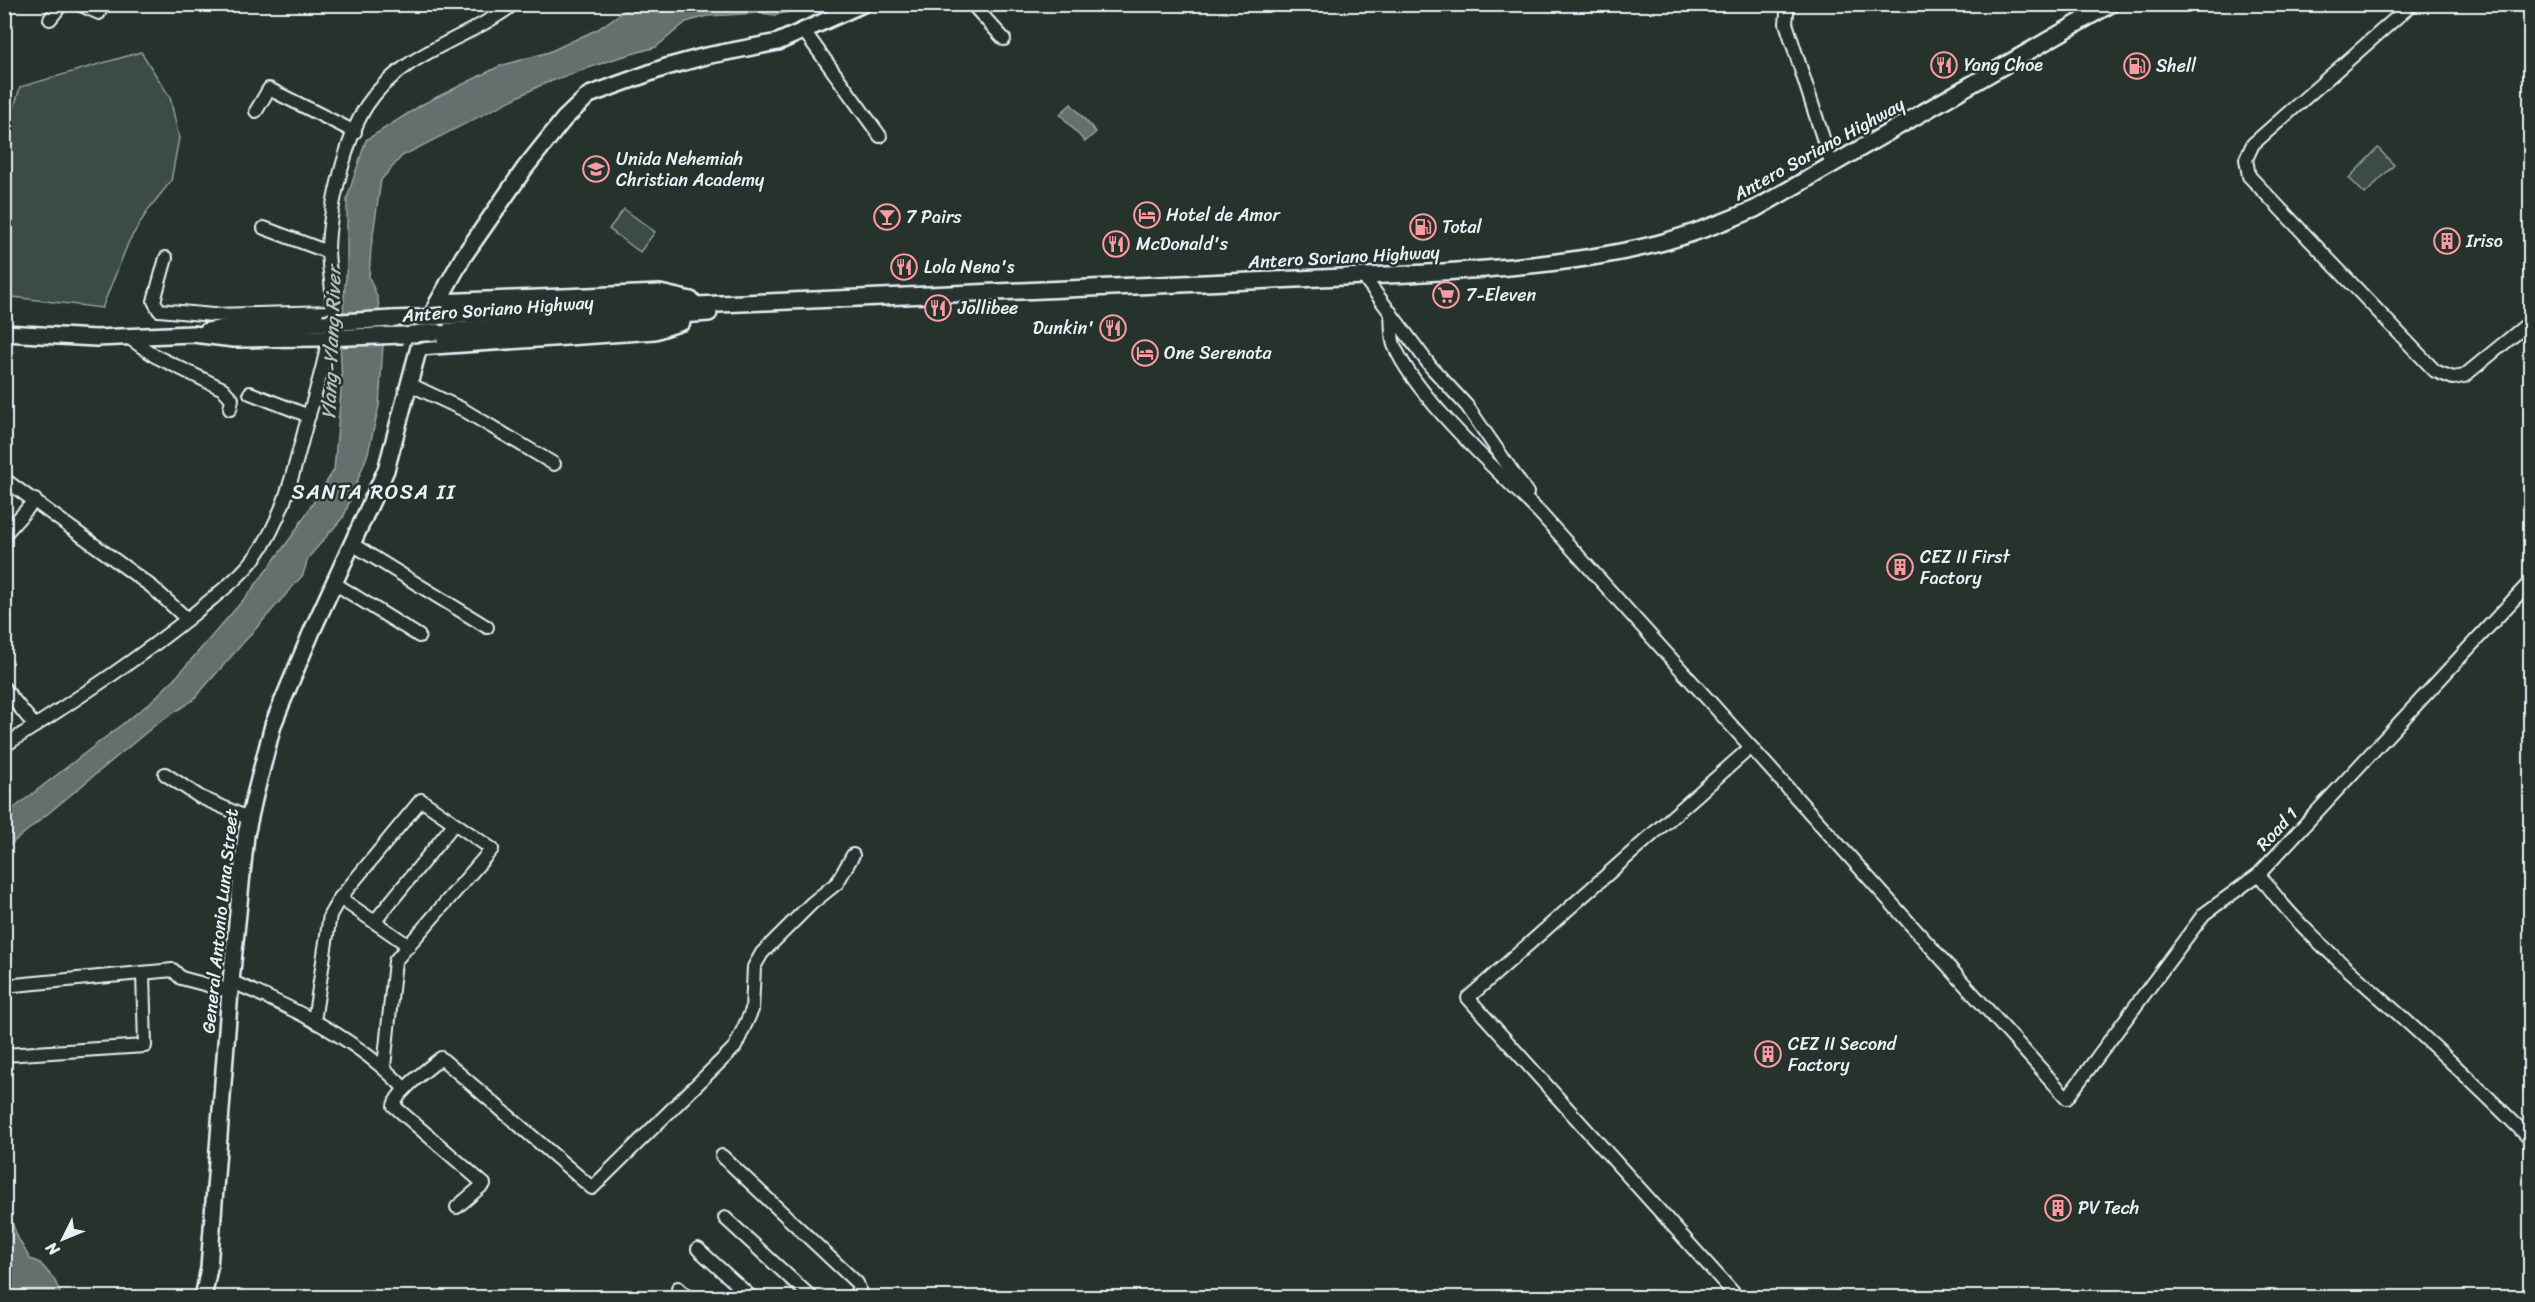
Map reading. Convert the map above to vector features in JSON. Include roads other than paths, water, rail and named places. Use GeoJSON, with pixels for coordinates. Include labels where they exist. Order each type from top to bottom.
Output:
{"type":"FeatureCollection","features":[{"type":"Feature","properties":{"kind":"main road","name":"General Antonio Luna Street"},"geometry":{"type":"LineString","coordinates":[[203,1298],[209,1268],[231,986],[250,819],[273,725],[386,470],[409,384],[412,339],[441,309],[463,256],[525,168],[564,119],[589,95],[666,67],[706,56],[772,44],[863,4]]}},
{"type":"Feature","properties":{"kind":"main road","name":"Antero Soriano Highway"},"geometry":{"type":"LineString","coordinates":[[326,324],[412,339],[437,332],[804,299],[1029,292],[1363,276],[1533,265],[1660,243],[1755,209],[2111,4]]}},
{"type":"Feature","properties":{"kind":"main road","name":"Antero Soriano Highway"},"geometry":{"type":"LineString","coordinates":[[4,333],[128,337],[193,334],[234,326],[326,324],[420,318],[441,309],[711,309]]}},
{"type":"Feature","properties":{"kind":"main road"},"geometry":{"type":"LineString","coordinates":[[412,339],[655,331],[711,309]]}},
{"type":"Feature","properties":{"kind":"street"},"geometry":{"type":"LineString","coordinates":[[50,19],[62,4]]}},
{"type":"Feature","properties":{"kind":"street"},"geometry":{"type":"LineString","coordinates":[[78,4],[99,13],[102,4]]}},
{"type":"Feature","properties":{"kind":"street"},"geometry":{"type":"LineString","coordinates":[[4,746],[148,651],[221,591],[255,557],[270,532],[287,491],[328,350],[326,324],[328,252],[333,207],[355,132],[367,105],[402,67],[452,39],[493,20],[514,4]]}},
{"type":"Feature","properties":{"kind":"street"},"geometry":{"type":"LineString","coordinates":[[972,4],[1004,39]]}},
{"type":"Feature","properties":{"kind":"street"},"geometry":{"type":"LineString","coordinates":[[1788,4],[1786,23],[1832,166]]}},
{"type":"Feature","properties":{"kind":"street"},"geometry":{"type":"LineString","coordinates":[[2412,4],[2253,144],[2246,159],[2249,176],[2344,278],[2435,371],[2444,376],[2464,376],[2530,322]]}},
{"type":"Feature","properties":{"kind":"street"},"geometry":{"type":"LineString","coordinates":[[804,31],[880,136]]}},
{"type":"Feature","properties":{"kind":"street"},"geometry":{"type":"LineString","coordinates":[[256,111],[269,89],[355,132]]}},
{"type":"Feature","properties":{"kind":"street"},"geometry":{"type":"LineString","coordinates":[[264,228],[328,252]]}},
{"type":"Feature","properties":{"kind":"street"},"geometry":{"type":"LineString","coordinates":[[166,258],[154,301],[159,310],[326,324]]}},
{"type":"Feature","properties":{"kind":"street"},"geometry":{"type":"LineString","coordinates":[[1363,276],[1431,366],[1474,415],[1539,512]]}},
{"type":"Feature","properties":{"kind":"street"},"geometry":{"type":"LineString","coordinates":[[1391,314],[1394,344],[1416,381],[1481,454],[1539,512],[2067,1098],[2204,914],[2259,874]]}},
{"type":"Feature","properties":{"kind":"street"},"geometry":{"type":"LineString","coordinates":[[128,337],[155,356],[223,389],[232,399],[231,409]]}},
{"type":"Feature","properties":{"kind":"street"},"geometry":{"type":"LineString","coordinates":[[409,384],[472,415],[554,464]]}},
{"type":"Feature","properties":{"kind":"street"},"geometry":{"type":"LineString","coordinates":[[250,393],[309,416]]}},
{"type":"Feature","properties":{"kind":"street"},"geometry":{"type":"LineString","coordinates":[[4,479],[152,587],[187,620]]}},
{"type":"Feature","properties":{"kind":"street"},"geometry":{"type":"LineString","coordinates":[[4,535],[35,500]]}},
{"type":"Feature","properties":{"kind":"street"},"geometry":{"type":"LineString","coordinates":[[352,544],[487,627]]}},
{"type":"Feature","properties":{"kind":"street"},"geometry":{"type":"LineString","coordinates":[[334,583],[419,636]]}},
{"type":"Feature","properties":{"kind":"street","name":"Road 1"},"geometry":{"type":"LineString","coordinates":[[2528,590],[2259,874],[2278,901],[2358,978],[2468,1076],[2530,1139]]}},
{"type":"Feature","properties":{"kind":"street"},"geometry":{"type":"LineString","coordinates":[[4,688],[35,726]]}},
{"type":"Feature","properties":{"kind":"street"},"geometry":{"type":"LineString","coordinates":[[1738,1298],[1468,998],[1751,747]]}},
{"type":"Feature","properties":{"kind":"street"},"geometry":{"type":"LineString","coordinates":[[165,774],[200,797],[250,819]]}},
{"type":"Feature","properties":{"kind":"street"},"geometry":{"type":"LineString","coordinates":[[314,1021],[330,915],[340,897],[421,800],[492,849],[395,961],[384,1067]]}},
{"type":"Feature","properties":{"kind":"street"},"geometry":{"type":"LineString","coordinates":[[375,921],[454,824]]}},
{"type":"Feature","properties":{"kind":"street"},"geometry":{"type":"LineString","coordinates":[[457,1207],[484,1184],[395,1108],[395,1100],[405,1089],[441,1058],[592,1188],[735,1047],[752,1010],[754,967],[762,953],[812,903],[837,883],[853,855]]}},
{"type":"Feature","properties":{"kind":"street"},"geometry":{"type":"LineString","coordinates":[[340,897],[409,946]]}},
{"type":"Feature","properties":{"kind":"street"},"geometry":{"type":"LineString","coordinates":[[4,986],[173,970],[183,979],[231,986],[314,1021],[384,1067],[405,1089]]}},
{"type":"Feature","properties":{"kind":"street"},"geometry":{"type":"LineString","coordinates":[[4,1055],[145,1046],[142,973]]}},
{"type":"Feature","properties":{"kind":"street"},"geometry":{"type":"LineString","coordinates":[[722,1156],[857,1283],[860,1288],[853,1298]]}},
{"type":"Feature","properties":{"kind":"street"},"geometry":{"type":"LineString","coordinates":[[725,1218],[812,1298]]}},
{"type":"Feature","properties":{"kind":"street"},"geometry":{"type":"LineString","coordinates":[[698,1249],[752,1298]]}},
{"type":"Feature","properties":{"kind":"street"},"geometry":{"type":"LineString","coordinates":[[678,1288],[688,1298]]}},
{"type":"Feature","properties":{"kind":"place","name":"Yang Choe"},"geometry":{"type":"Point","coordinates":[1944,65]}},
{"type":"Feature","properties":{"kind":"place","name":"Shell"},"geometry":{"type":"Point","coordinates":[2137,66]}},
{"type":"Feature","properties":{"kind":"place","name":"Unida Nehemiah Christian Academy"},"geometry":{"type":"Point","coordinates":[596,169]}},
{"type":"Feature","properties":{"kind":"place","name":"Hotel de Amor"},"geometry":{"type":"Point","coordinates":[1147,215]}},
{"type":"Feature","properties":{"kind":"place","name":"7 Pairs"},"geometry":{"type":"Point","coordinates":[887,217]}},
{"type":"Feature","properties":{"kind":"place","name":"Total"},"geometry":{"type":"Point","coordinates":[1423,227]}},
{"type":"Feature","properties":{"kind":"place","name":"Iriso"},"geometry":{"type":"Point","coordinates":[2447,241]}},
{"type":"Feature","properties":{"kind":"place","name":"McDonald's"},"geometry":{"type":"Point","coordinates":[1116,244]}},
{"type":"Feature","properties":{"kind":"place","name":"Lola Nena's"},"geometry":{"type":"Point","coordinates":[904,267]}},
{"type":"Feature","properties":{"kind":"place","name":"7-Eleven"},"geometry":{"type":"Point","coordinates":[1446,295]}},
{"type":"Feature","properties":{"kind":"place","name":"Jollibee"},"geometry":{"type":"Point","coordinates":[938,308]}},
{"type":"Feature","properties":{"kind":"place","name":"Dunkin'"},"geometry":{"type":"Point","coordinates":[1113,328]}},
{"type":"Feature","properties":{"kind":"place","name":"One Serenata"},"geometry":{"type":"Point","coordinates":[1145,353]}},
{"type":"Feature","properties":{"kind":"place","name":"CEZ II First Factory"},"geometry":{"type":"Point","coordinates":[1900,567]}},
{"type":"Feature","properties":{"kind":"place","name":"CEZ II Second Factory"},"geometry":{"type":"Point","coordinates":[1768,1054]}},
{"type":"Feature","properties":{"kind":"place","name":"PV Tech"},"geometry":{"type":"Point","coordinates":[2058,1208]}},
{"type":"Feature","properties":{"kind":"district","name":"SANTA ROSA II"},"geometry":{"type":"Point","coordinates":[374,492]}},
{"type":"Feature","properties":{"kind":"water label","name":"Ylang-Ylang River"},"geometry":{"type":"Point","coordinates":[331,343]}}]}
